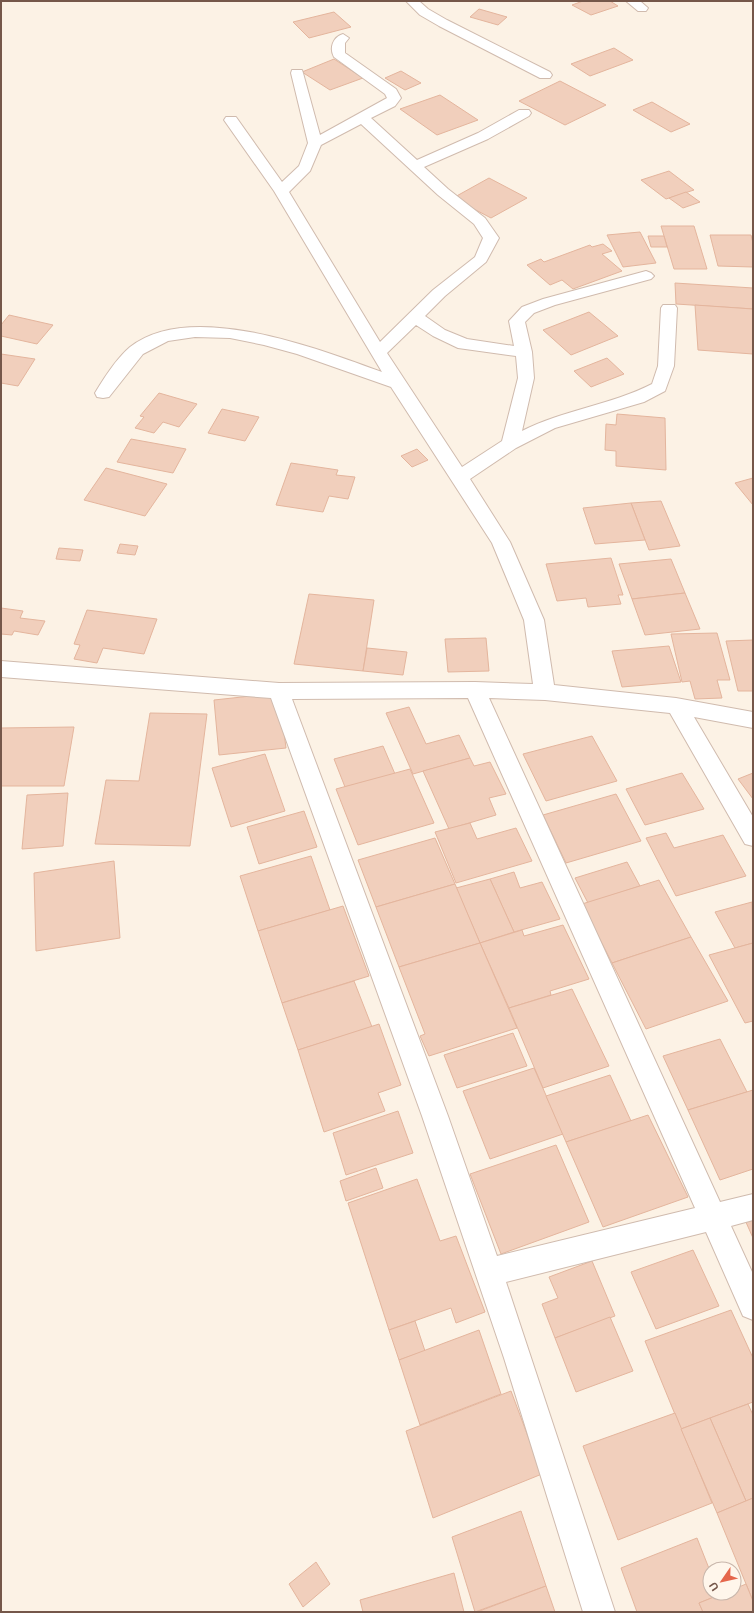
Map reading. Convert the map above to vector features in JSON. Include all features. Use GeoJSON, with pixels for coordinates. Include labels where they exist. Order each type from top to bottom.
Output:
{"type":"FeatureCollection","features":[{"type":"Feature","properties":{"kind":"street"},"geometry":{"type":"LineString","coordinates":[[412,1],[424,12],[443,23],[546,75]]}},
{"type":"Feature","properties":{"kind":"street"},"geometry":{"type":"LineString","coordinates":[[315,143],[390,103],[394,98],[391,92],[339,54],[338,43],[343,38]]}},
{"type":"Feature","properties":{"kind":"street"},"geometry":{"type":"LineString","coordinates":[[281,191],[305,168],[315,143],[297,73]]}},
{"type":"Feature","properties":{"kind":"street"},"geometry":{"type":"LineString","coordinates":[[415,166],[483,136],[524,113]]}},
{"type":"Feature","properties":{"kind":"street"},"geometry":{"type":"LineString","coordinates":[[363,118],[443,192],[480,220],[491,238],[481,259],[458,276],[378,353]]}},
{"type":"Feature","properties":{"kind":"street"},"geometry":{"type":"LineString","coordinates":[[231,120],[281,191],[378,353],[501,542],[534,620],[544,692]]}},
{"type":"Feature","properties":{"kind":"street"},"geometry":{"type":"LineString","coordinates":[[510,444],[526,378],[524,352],[517,321],[528,310],[549,302],[646,276]]}},
{"type":"Feature","properties":{"kind":"street"},"geometry":{"type":"LineString","coordinates":[[460,477],[510,444],[549,424],[638,398],[659,386],[666,366],[669,308]]}},
{"type":"Feature","properties":{"kind":"street"},"geometry":{"type":"LineString","coordinates":[[415,317],[439,333],[464,344],[524,352]]}},
{"type":"Feature","properties":{"kind":"street"},"geometry":{"type":"LineString","coordinates":[[103,393],[137,350],[174,335],[194,331],[237,334],[286,345],[397,383]]}},
{"type":"Feature","properties":{"kind":"street"},"geometry":{"type":"LineString","coordinates":[[1,669],[278,691],[475,690],[544,692],[676,706],[753,720]]}},
{"type":"Feature","properties":{"kind":"street"},"geometry":{"type":"LineString","coordinates":[[475,690],[753,1306]]}},
{"type":"Feature","properties":{"kind":"street"},"geometry":{"type":"LineString","coordinates":[[278,691],[432,1108],[489,1272],[599,1612]]}},
{"type":"Feature","properties":{"kind":"street"},"geometry":{"type":"LineString","coordinates":[[676,706],[753,837]]}},
{"type":"Feature","properties":{"kind":"street"},"geometry":{"type":"LineString","coordinates":[[489,1272],[753,1207]]}},
{"type":"Feature","properties":{"kind":"building"},"geometry":{"type":"Polygon","coordinates":[[[583,1],[610,1],[618,6],[591,15],[572,5],[583,1]]]}},
{"type":"Feature","properties":{"kind":"building"},"geometry":{"type":"Polygon","coordinates":[[[479,9],[507,17],[498,25],[470,17],[479,9]]]}},
{"type":"Feature","properties":{"kind":"building"},"geometry":{"type":"Polygon","coordinates":[[[334,12],[351,27],[309,38],[293,22],[334,12]]]}},
{"type":"Feature","properties":{"kind":"building"},"geometry":{"type":"Polygon","coordinates":[[[614,48],[633,60],[590,76],[571,64],[614,48]]]}},
{"type":"Feature","properties":{"kind":"building"},"geometry":{"type":"Polygon","coordinates":[[[334,59],[363,78],[330,90],[302,72],[334,59]]]}},
{"type":"Feature","properties":{"kind":"building"},"geometry":{"type":"Polygon","coordinates":[[[401,71],[421,83],[405,90],[385,78],[401,71]]]}},
{"type":"Feature","properties":{"kind":"building"},"geometry":{"type":"Polygon","coordinates":[[[560,81],[606,105],[565,125],[519,101],[560,81]]]}},
{"type":"Feature","properties":{"kind":"building"},"geometry":{"type":"Polygon","coordinates":[[[440,95],[478,120],[437,135],[400,109],[440,95]]]}},
{"type":"Feature","properties":{"kind":"building"},"geometry":{"type":"Polygon","coordinates":[[[652,102],[690,124],[671,132],[633,110],[652,102]]]}},
{"type":"Feature","properties":{"kind":"building"},"geometry":{"type":"Polygon","coordinates":[[[669,171],[694,190],[666,199],[641,180],[669,171]]]}},
{"type":"Feature","properties":{"kind":"building"},"geometry":{"type":"Polygon","coordinates":[[[489,178],[527,198],[491,218],[453,198],[489,178]]]}},
{"type":"Feature","properties":{"kind":"building"},"geometry":{"type":"Polygon","coordinates":[[[686,192],[700,202],[683,208],[669,198],[686,192]]]}},
{"type":"Feature","properties":{"kind":"building"},"geometry":{"type":"Polygon","coordinates":[[[661,226],[694,226],[707,269],[674,269],[661,226]]]}},
{"type":"Feature","properties":{"kind":"building"},"geometry":{"type":"Polygon","coordinates":[[[640,232],[656,263],[623,267],[607,235],[640,232]]]}},
{"type":"Feature","properties":{"kind":"building"},"geometry":{"type":"Polygon","coordinates":[[[710,235],[751,235],[753,243],[753,267],[718,266],[710,235]]]}},
{"type":"Feature","properties":{"kind":"building"},"geometry":{"type":"Polygon","coordinates":[[[648,236],[664,236],[667,247],[651,247],[648,236]]]}},
{"type":"Feature","properties":{"kind":"building"},"geometry":{"type":"Polygon","coordinates":[[[603,244],[612,251],[602,254],[622,271],[573,289],[562,280],[550,285],[527,265],[541,259],[544,262],[590,245],[592,247],[603,244]]]}},
{"type":"Feature","properties":{"kind":"building"},"geometry":{"type":"Polygon","coordinates":[[[675,283],[753,288],[753,309],[676,304],[675,283]]]}},
{"type":"Feature","properties":{"kind":"building"},"geometry":{"type":"Polygon","coordinates":[[[695,305],[753,309],[753,354],[698,350],[695,305]]]}},
{"type":"Feature","properties":{"kind":"building"},"geometry":{"type":"Polygon","coordinates":[[[589,312],[618,336],[571,355],[543,330],[589,312]]]}},
{"type":"Feature","properties":{"kind":"building"},"geometry":{"type":"Polygon","coordinates":[[[9,315],[53,325],[37,344],[1,336],[1,325],[9,315]]]}},
{"type":"Feature","properties":{"kind":"building"},"geometry":{"type":"Polygon","coordinates":[[[1,354],[35,359],[18,386],[1,383],[1,354]]]}},
{"type":"Feature","properties":{"kind":"building"},"geometry":{"type":"Polygon","coordinates":[[[607,358],[624,374],[591,387],[574,371],[607,358]]]}},
{"type":"Feature","properties":{"kind":"building"},"geometry":{"type":"Polygon","coordinates":[[[159,393],[197,404],[179,427],[163,422],[154,433],[135,428],[144,417],[140,416],[159,393]]]}},
{"type":"Feature","properties":{"kind":"building"},"geometry":{"type":"Polygon","coordinates":[[[222,409],[259,417],[245,441],[208,433],[222,409]]]}},
{"type":"Feature","properties":{"kind":"building"},"geometry":{"type":"Polygon","coordinates":[[[617,414],[665,418],[666,470],[616,466],[616,451],[605,450],[606,424],[616,425],[617,414]]]}},
{"type":"Feature","properties":{"kind":"building"},"geometry":{"type":"Polygon","coordinates":[[[131,439],[186,449],[173,473],[117,462],[131,439]]]}},
{"type":"Feature","properties":{"kind":"building"},"geometry":{"type":"Polygon","coordinates":[[[417,449],[428,460],[412,467],[401,456],[417,449]]]}},
{"type":"Feature","properties":{"kind":"building"},"geometry":{"type":"Polygon","coordinates":[[[291,463],[338,470],[336,475],[355,477],[348,499],[329,496],[323,512],[276,505],[291,463]]]}},
{"type":"Feature","properties":{"kind":"building"},"geometry":{"type":"Polygon","coordinates":[[[106,468],[167,484],[145,516],[84,500],[106,468]]]}},
{"type":"Feature","properties":{"kind":"building"},"geometry":{"type":"Polygon","coordinates":[[[753,478],[753,505],[735,483],[753,478]]]}},
{"type":"Feature","properties":{"kind":"building"},"geometry":{"type":"Polygon","coordinates":[[[661,501],[680,546],[649,550],[631,503],[661,501]]]}},
{"type":"Feature","properties":{"kind":"building"},"geometry":{"type":"Polygon","coordinates":[[[631,503],[645,540],[595,544],[583,508],[631,503]]]}},
{"type":"Feature","properties":{"kind":"building"},"geometry":{"type":"Polygon","coordinates":[[[120,544],[138,546],[135,555],[117,553],[120,544]]]}},
{"type":"Feature","properties":{"kind":"building"},"geometry":{"type":"Polygon","coordinates":[[[59,548],[83,550],[80,561],[56,559],[59,548]]]}},
{"type":"Feature","properties":{"kind":"building"},"geometry":{"type":"Polygon","coordinates":[[[611,558],[623,595],[618,595],[621,604],[588,607],[586,598],[557,601],[546,564],[611,558]]]}},
{"type":"Feature","properties":{"kind":"building"},"geometry":{"type":"Polygon","coordinates":[[[671,559],[685,593],[632,599],[619,564],[671,559]]]}},
{"type":"Feature","properties":{"kind":"building"},"geometry":{"type":"Polygon","coordinates":[[[685,593],[700,629],[645,635],[632,599],[685,593]]]}},
{"type":"Feature","properties":{"kind":"building"},"geometry":{"type":"Polygon","coordinates":[[[309,594],[374,600],[363,671],[294,664],[309,594]]]}},
{"type":"Feature","properties":{"kind":"building"},"geometry":{"type":"Polygon","coordinates":[[[1,608],[23,611],[20,618],[45,621],[38,635],[14,631],[12,635],[1,634],[1,608]]]}},
{"type":"Feature","properties":{"kind":"building"},"geometry":{"type":"Polygon","coordinates":[[[87,610],[157,619],[144,654],[103,648],[97,663],[74,659],[80,645],[74,644],[87,610]]]}},
{"type":"Feature","properties":{"kind":"building"},"geometry":{"type":"Polygon","coordinates":[[[717,633],[730,680],[717,680],[722,698],[695,699],[690,681],[682,682],[671,634],[717,633]]]}},
{"type":"Feature","properties":{"kind":"building"},"geometry":{"type":"Polygon","coordinates":[[[486,638],[489,671],[448,672],[445,639],[486,638]]]}},
{"type":"Feature","properties":{"kind":"building"},"geometry":{"type":"Polygon","coordinates":[[[753,640],[753,691],[738,691],[726,641],[753,640]]]}},
{"type":"Feature","properties":{"kind":"building"},"geometry":{"type":"Polygon","coordinates":[[[669,646],[681,682],[622,687],[612,651],[669,646]]]}},
{"type":"Feature","properties":{"kind":"building"},"geometry":{"type":"Polygon","coordinates":[[[367,648],[407,652],[403,675],[363,671],[367,648]]]}},
{"type":"Feature","properties":{"kind":"building"},"geometry":{"type":"Polygon","coordinates":[[[279,693],[286,748],[219,755],[214,700],[279,693]]]}},
{"type":"Feature","properties":{"kind":"building"},"geometry":{"type":"Polygon","coordinates":[[[409,707],[426,744],[459,735],[470,758],[413,774],[386,713],[409,707]]]}},
{"type":"Feature","properties":{"kind":"building"},"geometry":{"type":"Polygon","coordinates":[[[150,713],[207,714],[190,846],[95,844],[106,780],[139,781],[150,713]]]}},
{"type":"Feature","properties":{"kind":"building"},"geometry":{"type":"Polygon","coordinates":[[[74,727],[64,786],[1,786],[1,728],[74,727]]]}},
{"type":"Feature","properties":{"kind":"building"},"geometry":{"type":"Polygon","coordinates":[[[592,736],[617,781],[546,801],[523,754],[592,736]]]}},
{"type":"Feature","properties":{"kind":"building"},"geometry":{"type":"Polygon","coordinates":[[[383,746],[395,774],[345,787],[334,759],[383,746]]]}},
{"type":"Feature","properties":{"kind":"building"},"geometry":{"type":"Polygon","coordinates":[[[265,754],[285,811],[231,827],[212,768],[265,754]]]}},
{"type":"Feature","properties":{"kind":"building"},"geometry":{"type":"Polygon","coordinates":[[[470,758],[474,766],[490,762],[506,794],[489,798],[496,815],[449,829],[423,771],[470,758]]]}},
{"type":"Feature","properties":{"kind":"building"},"geometry":{"type":"Polygon","coordinates":[[[410,769],[434,823],[358,845],[336,789],[410,769]]]}},
{"type":"Feature","properties":{"kind":"building"},"geometry":{"type":"Polygon","coordinates":[[[682,773],[704,809],[645,825],[626,789],[682,773]]]}},
{"type":"Feature","properties":{"kind":"building"},"geometry":{"type":"Polygon","coordinates":[[[753,773],[753,799],[738,779],[753,773]]]}},
{"type":"Feature","properties":{"kind":"building"},"geometry":{"type":"Polygon","coordinates":[[[68,793],[63,846],[22,849],[27,795],[68,793]]]}},
{"type":"Feature","properties":{"kind":"building"},"geometry":{"type":"Polygon","coordinates":[[[616,794],[641,841],[566,863],[543,815],[616,794]]]}},
{"type":"Feature","properties":{"kind":"building"},"geometry":{"type":"Polygon","coordinates":[[[304,811],[317,847],[259,864],[247,827],[304,811]]]}},
{"type":"Feature","properties":{"kind":"building"},"geometry":{"type":"Polygon","coordinates":[[[470,823],[477,839],[516,828],[532,861],[456,883],[435,832],[470,823]]]}},
{"type":"Feature","properties":{"kind":"building"},"geometry":{"type":"Polygon","coordinates":[[[666,833],[674,848],[723,835],[746,876],[676,896],[646,838],[666,833]]]}},
{"type":"Feature","properties":{"kind":"building"},"geometry":{"type":"Polygon","coordinates":[[[435,838],[455,884],[376,907],[358,860],[435,838]]]}},
{"type":"Feature","properties":{"kind":"building"},"geometry":{"type":"Polygon","coordinates":[[[311,856],[330,910],[258,931],[240,876],[311,856]]]}},
{"type":"Feature","properties":{"kind":"building"},"geometry":{"type":"Polygon","coordinates":[[[114,861],[120,938],[36,951],[34,873],[114,861]]]}},
{"type":"Feature","properties":{"kind":"building"},"geometry":{"type":"Polygon","coordinates":[[[627,862],[640,886],[588,903],[575,878],[627,862]]]}},
{"type":"Feature","properties":{"kind":"building"},"geometry":{"type":"Polygon","coordinates":[[[514,872],[520,888],[542,882],[560,919],[514,932],[490,879],[514,872]]]}},
{"type":"Feature","properties":{"kind":"building"},"geometry":{"type":"Polygon","coordinates":[[[490,879],[514,932],[480,943],[456,888],[490,879]]]}},
{"type":"Feature","properties":{"kind":"building"},"geometry":{"type":"Polygon","coordinates":[[[659,880],[691,937],[612,963],[582,904],[659,880]]]}},
{"type":"Feature","properties":{"kind":"building"},"geometry":{"type":"Polygon","coordinates":[[[455,884],[480,943],[399,967],[376,907],[455,884]]]}},
{"type":"Feature","properties":{"kind":"building"},"geometry":{"type":"Polygon","coordinates":[[[752,902],[753,943],[735,948],[715,912],[752,902]]]}},
{"type":"Feature","properties":{"kind":"building"},"geometry":{"type":"Polygon","coordinates":[[[343,906],[369,976],[282,1003],[258,931],[343,906]]]}},
{"type":"Feature","properties":{"kind":"building"},"geometry":{"type":"Polygon","coordinates":[[[563,925],[589,979],[550,991],[551,995],[509,1008],[480,943],[522,930],[524,936],[563,925]]]}},
{"type":"Feature","properties":{"kind":"building"},"geometry":{"type":"Polygon","coordinates":[[[691,937],[728,1001],[646,1029],[612,963],[691,937]]]}},
{"type":"Feature","properties":{"kind":"building"},"geometry":{"type":"Polygon","coordinates":[[[480,943],[517,1028],[429,1056],[420,1036],[425,1034],[399,967],[480,943]]]}},
{"type":"Feature","properties":{"kind":"building"},"geometry":{"type":"Polygon","coordinates":[[[753,943],[753,1021],[745,1023],[709,955],[753,943]]]}},
{"type":"Feature","properties":{"kind":"building"},"geometry":{"type":"Polygon","coordinates":[[[354,981],[372,1027],[298,1050],[282,1003],[354,981]]]}},
{"type":"Feature","properties":{"kind":"building"},"geometry":{"type":"Polygon","coordinates":[[[572,989],[609,1066],[543,1088],[509,1008],[572,989]]]}},
{"type":"Feature","properties":{"kind":"building"},"geometry":{"type":"Polygon","coordinates":[[[379,1024],[401,1085],[378,1093],[385,1111],[324,1132],[298,1050],[379,1024]]]}},
{"type":"Feature","properties":{"kind":"building"},"geometry":{"type":"Polygon","coordinates":[[[513,1033],[527,1066],[457,1088],[444,1055],[513,1033]]]}},
{"type":"Feature","properties":{"kind":"building"},"geometry":{"type":"Polygon","coordinates":[[[720,1039],[747,1092],[688,1110],[663,1056],[720,1039]]]}},
{"type":"Feature","properties":{"kind":"building"},"geometry":{"type":"Polygon","coordinates":[[[534,1068],[563,1134],[490,1159],[463,1091],[534,1068]]]}},
{"type":"Feature","properties":{"kind":"building"},"geometry":{"type":"Polygon","coordinates":[[[610,1075],[631,1121],[566,1142],[546,1096],[610,1075]]]}},
{"type":"Feature","properties":{"kind":"building"},"geometry":{"type":"Polygon","coordinates":[[[753,1090],[753,1169],[720,1180],[688,1110],[753,1090]]]}},
{"type":"Feature","properties":{"kind":"building"},"geometry":{"type":"Polygon","coordinates":[[[398,1111],[413,1153],[346,1175],[333,1133],[398,1111]]]}},
{"type":"Feature","properties":{"kind":"building"},"geometry":{"type":"Polygon","coordinates":[[[648,1115],[688,1197],[603,1227],[566,1142],[648,1115]]]}},
{"type":"Feature","properties":{"kind":"building"},"geometry":{"type":"Polygon","coordinates":[[[556,1145],[589,1222],[501,1254],[470,1174],[556,1145]]]}},
{"type":"Feature","properties":{"kind":"building"},"geometry":{"type":"Polygon","coordinates":[[[376,1168],[383,1188],[346,1201],[340,1181],[376,1168]]]}},
{"type":"Feature","properties":{"kind":"building"},"geometry":{"type":"Polygon","coordinates":[[[417,1179],[440,1241],[456,1236],[485,1312],[456,1323],[451,1308],[389,1330],[348,1203],[417,1179]]]}},
{"type":"Feature","properties":{"kind":"building"},"geometry":{"type":"Polygon","coordinates":[[[753,1217],[753,1238],[745,1220],[753,1217]]]}},
{"type":"Feature","properties":{"kind":"building"},"geometry":{"type":"Polygon","coordinates":[[[693,1250],[719,1306],[656,1329],[631,1272],[693,1250]]]}},
{"type":"Feature","properties":{"kind":"building"},"geometry":{"type":"Polygon","coordinates":[[[592,1261],[615,1316],[555,1338],[542,1304],[558,1298],[549,1277],[592,1261]]]}},
{"type":"Feature","properties":{"kind":"building"},"geometry":{"type":"Polygon","coordinates":[[[731,1310],[753,1358],[753,1402],[681,1429],[645,1341],[731,1310]]]}},
{"type":"Feature","properties":{"kind":"building"},"geometry":{"type":"Polygon","coordinates":[[[610,1317],[633,1371],[576,1392],[555,1338],[610,1317]]]}},
{"type":"Feature","properties":{"kind":"building"},"geometry":{"type":"Polygon","coordinates":[[[415,1321],[425,1351],[399,1360],[389,1330],[415,1321]]]}},
{"type":"Feature","properties":{"kind":"building"},"geometry":{"type":"Polygon","coordinates":[[[479,1330],[501,1394],[420,1425],[399,1360],[479,1330]]]}},
{"type":"Feature","properties":{"kind":"building"},"geometry":{"type":"Polygon","coordinates":[[[511,1391],[542,1474],[433,1518],[406,1431],[511,1391]]]}},
{"type":"Feature","properties":{"kind":"building"},"geometry":{"type":"Polygon","coordinates":[[[748,1404],[753,1415],[753,1498],[746,1501],[710,1418],[748,1404]]]}},
{"type":"Feature","properties":{"kind":"building"},"geometry":{"type":"Polygon","coordinates":[[[675,1413],[712,1503],[618,1540],[583,1446],[675,1413]]]}},
{"type":"Feature","properties":{"kind":"building"},"geometry":{"type":"Polygon","coordinates":[[[710,1418],[746,1501],[717,1513],[681,1429],[710,1418]]]}},
{"type":"Feature","properties":{"kind":"building"},"geometry":{"type":"Polygon","coordinates":[[[753,1498],[753,1601],[742,1574],[742,1561],[737,1561],[717,1513],[753,1498]]]}},
{"type":"Feature","properties":{"kind":"building"},"geometry":{"type":"Polygon","coordinates":[[[521,1511],[546,1586],[475,1612],[452,1537],[521,1511]]]}},
{"type":"Feature","properties":{"kind":"building"},"geometry":{"type":"Polygon","coordinates":[[[697,1538],[706,1561],[702,1561],[702,1601],[704,1601],[699,1603],[703,1612],[637,1612],[621,1568],[697,1538]]]}},
{"type":"Feature","properties":{"kind":"building"},"geometry":{"type":"Polygon","coordinates":[[[316,1562],[330,1584],[303,1607],[289,1584],[316,1562]]]}},
{"type":"Feature","properties":{"kind":"building"},"geometry":{"type":"Polygon","coordinates":[[[454,1573],[464,1612],[363,1612],[360,1600],[454,1573]]]}},
{"type":"Feature","properties":{"kind":"building"},"geometry":{"type":"Polygon","coordinates":[[[746,1584],[753,1601],[753,1612],[703,1612],[699,1603],[704,1601],[742,1601],[742,1586],[746,1584]]]}},
{"type":"Feature","properties":{"kind":"building"},"geometry":{"type":"Polygon","coordinates":[[[546,1586],[555,1612],[477,1612],[546,1586]]]}}]}
